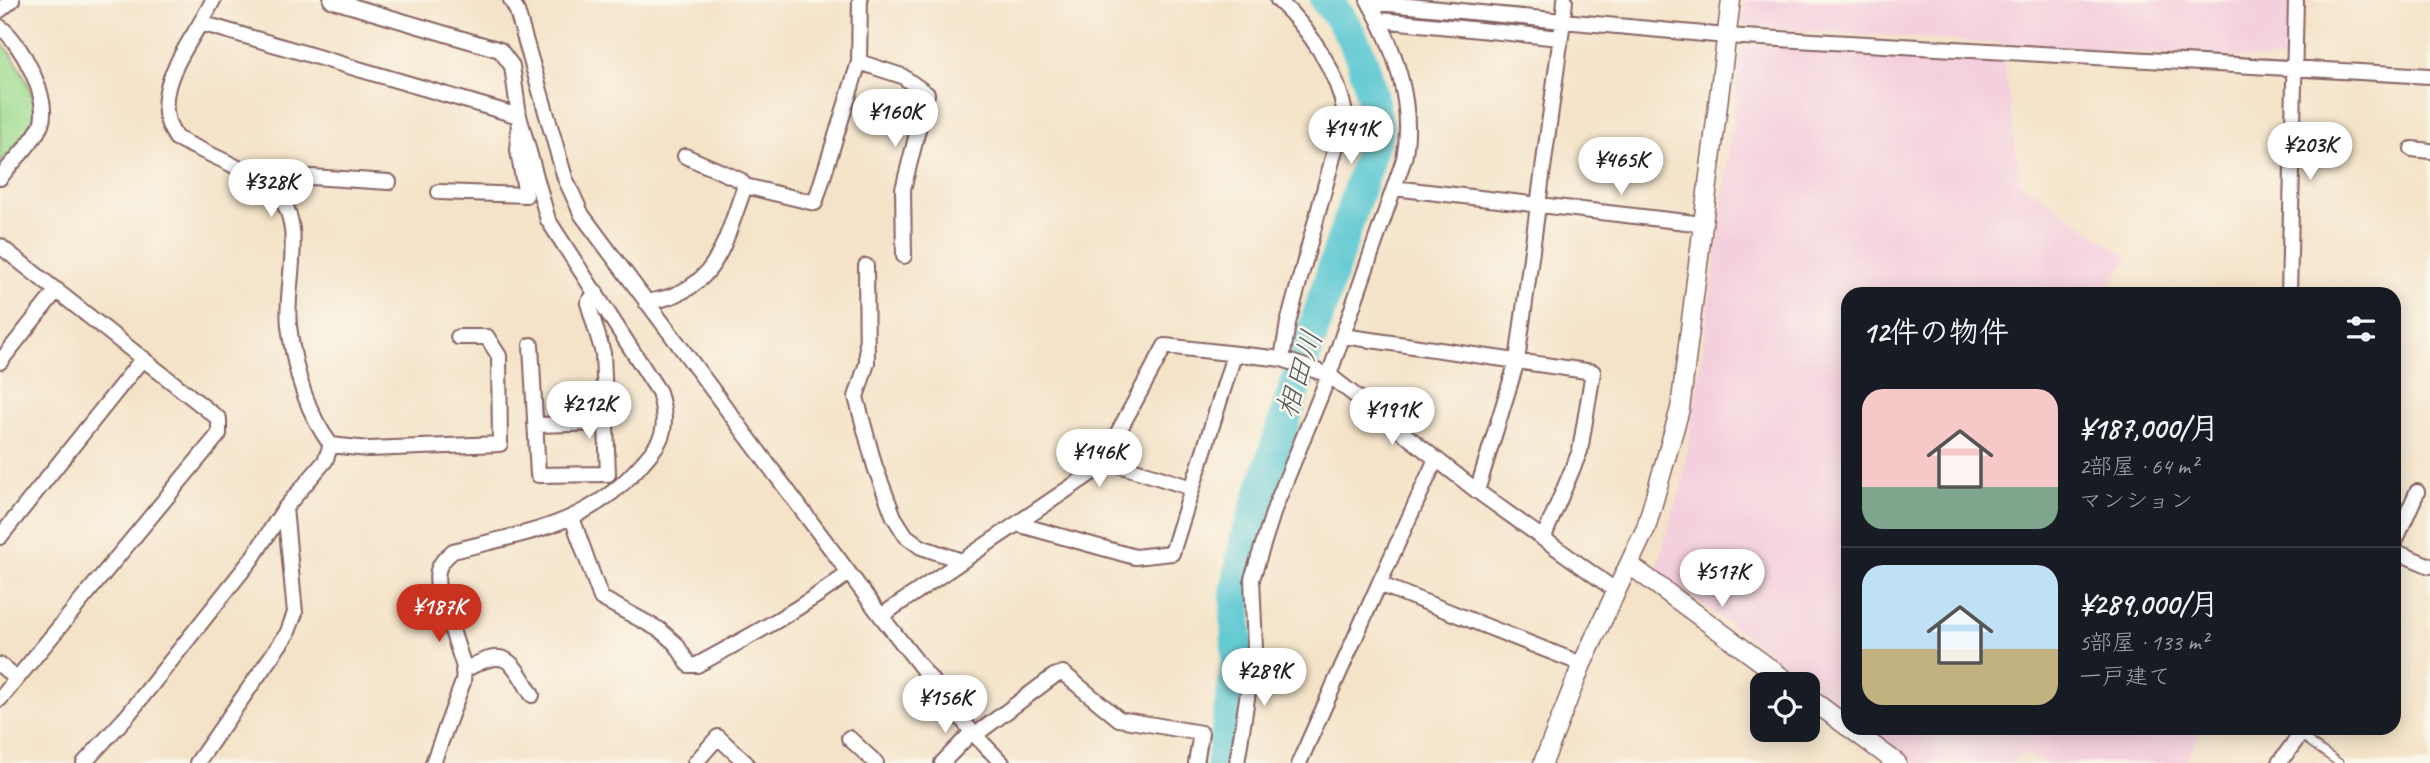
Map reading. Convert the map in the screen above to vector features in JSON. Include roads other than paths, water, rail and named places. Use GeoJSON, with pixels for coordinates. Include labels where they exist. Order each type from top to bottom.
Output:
{"type":"FeatureCollection","features":[{"type":"Feature","properties":{"kind":"street"},"geometry":{"type":"LineString","coordinates":[[0,10],[12,0]]}},
{"type":"Feature","properties":{"kind":"street"},"geometry":{"type":"LineString","coordinates":[[213,0],[165,90],[166,123],[176,138],[268,188],[287,209],[293,235],[287,293],[296,368],[320,430],[331,445],[368,449],[500,444],[499,356],[487,337],[458,337]]}},
{"type":"Feature","properties":{"kind":"street"},"geometry":{"type":"LineString","coordinates":[[331,0],[499,50],[512,66],[519,117],[548,220],[659,392],[665,412],[665,433],[656,449],[620,488],[596,507],[572,518],[453,551],[441,561],[436,574],[438,587],[463,671],[463,682],[433,763]]}},
{"type":"Feature","properties":{"kind":"street"},"geometry":{"type":"LineString","coordinates":[[511,0],[517,11],[565,178],[582,215],[881,616],[974,733],[1002,763]]}},
{"type":"Feature","properties":{"kind":"street"},"geometry":{"type":"LineString","coordinates":[[685,156],[740,180],[745,187],[815,203],[859,62],[860,0]]}},
{"type":"Feature","properties":{"kind":"street"},"geometry":{"type":"LineString","coordinates":[[1278,0],[1304,24],[1341,90],[1345,113],[1288,323],[1282,359]]}},
{"type":"Feature","properties":{"kind":"street"},"geometry":{"type":"LineString","coordinates":[[1477,491],[1517,361],[1565,0]]}},
{"type":"Feature","properties":{"kind":"street"},"geometry":{"type":"LineString","coordinates":[[1542,763],[1582,664],[1615,590],[1630,565],[1653,506],[1680,409],[1731,0]]}},
{"type":"Feature","properties":{"kind":"street"},"geometry":{"type":"LineString","coordinates":[[2289,287],[2296,0]]}},
{"type":"Feature","properties":{"kind":"street"},"geometry":{"type":"LineString","coordinates":[[1369,1],[1726,36],[2430,76]]}},
{"type":"Feature","properties":{"kind":"street"},"geometry":{"type":"LineString","coordinates":[[1237,763],[1255,647],[1251,579],[1275,507],[1329,375],[1394,188],[1409,135],[1407,107],[1380,20],[1369,1]]}},
{"type":"Feature","properties":{"kind":"street"},"geometry":{"type":"LineString","coordinates":[[1380,20],[1560,38]]}},
{"type":"Feature","properties":{"kind":"street"},"geometry":{"type":"LineString","coordinates":[[201,23],[519,117]]}},
{"type":"Feature","properties":{"kind":"street"},"geometry":{"type":"LineString","coordinates":[[0,27],[15,40],[38,87],[43,106],[41,125],[0,178]]}},
{"type":"Feature","properties":{"kind":"street"},"geometry":{"type":"LineString","coordinates":[[859,62],[902,76],[927,94],[903,189],[904,256]]}},
{"type":"Feature","properties":{"kind":"street"},"geometry":{"type":"LineString","coordinates":[[439,192],[526,195],[518,151],[519,117]]}},
{"type":"Feature","properties":{"kind":"street"},"geometry":{"type":"LineString","coordinates":[[2412,149],[2430,151]]}},
{"type":"Feature","properties":{"kind":"street"},"geometry":{"type":"LineString","coordinates":[[268,188],[311,177],[389,182]]}},
{"type":"Feature","properties":{"kind":"street"},"geometry":{"type":"LineString","coordinates":[[646,302],[673,299],[692,289],[703,279],[721,251],[745,187]]}},
{"type":"Feature","properties":{"kind":"street"},"geometry":{"type":"LineString","coordinates":[[1394,188],[1703,224]]}},
{"type":"Feature","properties":{"kind":"street"},"geometry":{"type":"LineString","coordinates":[[0,246],[219,419],[219,434],[0,699]]}},
{"type":"Feature","properties":{"kind":"street"},"geometry":{"type":"LineString","coordinates":[[866,266],[867,363],[856,397],[875,467],[894,517],[906,536],[921,547],[962,561]]}},
{"type":"Feature","properties":{"kind":"street"},"geometry":{"type":"LineString","coordinates":[[0,362],[57,290]]}},
{"type":"Feature","properties":{"kind":"street"},"geometry":{"type":"LineString","coordinates":[[531,345],[538,475],[608,474],[603,353],[587,303],[596,292]]}},
{"type":"Feature","properties":{"kind":"street"},"geometry":{"type":"LineString","coordinates":[[1343,335],[1593,372],[1580,451],[1543,539]]}},
{"type":"Feature","properties":{"kind":"street"},"geometry":{"type":"LineString","coordinates":[[881,616],[1093,472],[1103,460],[1166,346],[1282,359],[1329,375],[1477,491],[1615,590]]}},
{"type":"Feature","properties":{"kind":"street"},"geometry":{"type":"LineString","coordinates":[[1017,524],[1135,557],[1172,552],[1234,355]]}},
{"type":"Feature","properties":{"kind":"street"},"geometry":{"type":"LineString","coordinates":[[0,537],[143,358]]}},
{"type":"Feature","properties":{"kind":"street"},"geometry":{"type":"LineString","coordinates":[[536,425],[606,423]]}},
{"type":"Feature","properties":{"kind":"street"},"geometry":{"type":"LineString","coordinates":[[84,763],[127,716],[251,560],[285,508],[325,460],[331,445]]}},
{"type":"Feature","properties":{"kind":"street"},"geometry":{"type":"LineString","coordinates":[[1299,763],[1436,459]]}},
{"type":"Feature","properties":{"kind":"street"},"geometry":{"type":"LineString","coordinates":[[1103,460],[1192,488]]}},
{"type":"Feature","properties":{"kind":"street"},"geometry":{"type":"LineString","coordinates":[[2401,528],[2417,492]]}},
{"type":"Feature","properties":{"kind":"street"},"geometry":{"type":"LineString","coordinates":[[197,763],[287,634],[295,613],[285,508]]}},
{"type":"Feature","properties":{"kind":"street"},"geometry":{"type":"LineString","coordinates":[[572,518],[601,598],[660,630],[676,644],[690,665],[697,665],[783,614],[811,602],[849,573]]}},
{"type":"Feature","properties":{"kind":"street"},"geometry":{"type":"LineString","coordinates":[[2401,554],[2430,566]]}},
{"type":"Feature","properties":{"kind":"street"},"geometry":{"type":"LineString","coordinates":[[1630,565],[1775,672]]}},
{"type":"Feature","properties":{"kind":"street"},"geometry":{"type":"LineString","coordinates":[[1379,584],[1582,664]]}},
{"type":"Feature","properties":{"kind":"street"},"geometry":{"type":"LineString","coordinates":[[463,671],[485,658],[505,658],[513,663],[532,695]]}},
{"type":"Feature","properties":{"kind":"street"},"geometry":{"type":"LineString","coordinates":[[0,665],[16,678]]}},
{"type":"Feature","properties":{"kind":"street"},"geometry":{"type":"LineString","coordinates":[[942,763],[974,733],[1063,673],[1119,719],[1201,733],[1196,763]]}},
{"type":"Feature","properties":{"kind":"street"},"geometry":{"type":"LineString","coordinates":[[1820,706],[1841,721]]}},
{"type":"Feature","properties":{"kind":"street"},"geometry":{"type":"LineString","coordinates":[[1860,735],[1897,763]]}},
{"type":"Feature","properties":{"kind":"street"},"geometry":{"type":"LineString","coordinates":[[2279,763],[2300,736]]}},
{"type":"Feature","properties":{"kind":"street"},"geometry":{"type":"LineString","coordinates":[[695,763],[718,737],[746,763]]}},
{"type":"Feature","properties":{"kind":"street"},"geometry":{"type":"LineString","coordinates":[[849,738],[876,763]]}},
{"type":"Feature","properties":{"kind":"lane"},"geometry":{"type":"LineString","coordinates":[[2300,736],[2339,763]]}},
{"type":"Feature","properties":{"kind":"waterway","name":"相田川"},"geometry":{"type":"LineString","coordinates":[[1222,763],[1237,663],[1236,593],[1245,543],[1378,129],[1367,77],[1356,45],[1326,0]]}}]}
